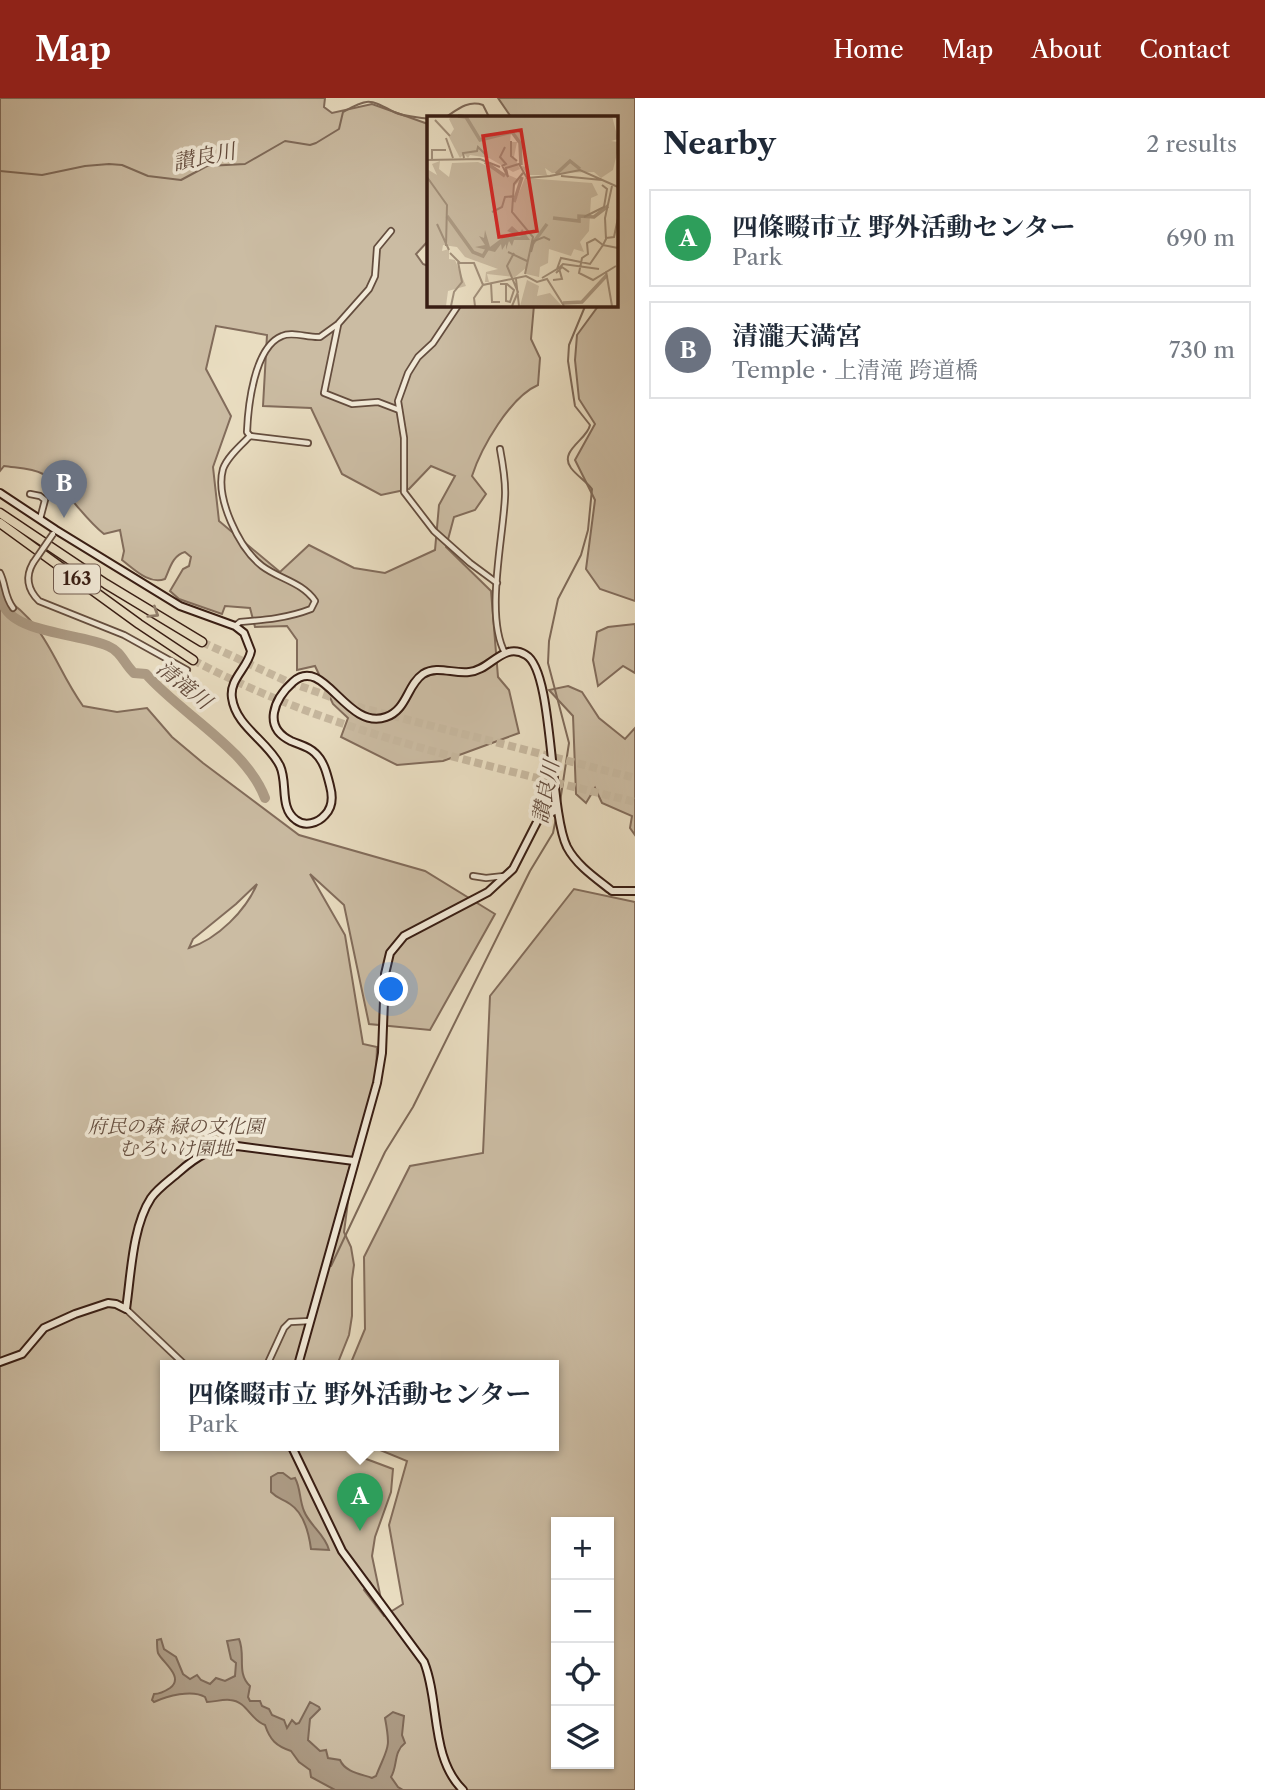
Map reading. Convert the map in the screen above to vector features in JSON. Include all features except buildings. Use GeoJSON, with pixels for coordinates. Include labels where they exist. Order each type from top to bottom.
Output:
{"type":"FeatureCollection","features":[{"type":"Feature","properties":{"kind":"highway","name":"163"},"geometry":{"type":"LineString","coordinates":[[0,513],[106,584],[202,642]]}},
{"type":"Feature","properties":{"kind":"highway","name":"163"},"geometry":{"type":"LineString","coordinates":[[0,523],[193,660]]}},
{"type":"Feature","properties":{"kind":"street"},"geometry":{"type":"LineString","coordinates":[[250,436],[247,432],[253,382],[268,345],[285,334],[320,337],[338,324],[369,289],[375,276],[377,248],[391,232]]}},
{"type":"Feature","properties":{"kind":"street"},"geometry":{"type":"LineString","coordinates":[[458,306],[408,373],[398,401],[404,438],[404,492],[434,531],[497,583]]}},
{"type":"Feature","properties":{"kind":"street"},"geometry":{"type":"LineString","coordinates":[[338,324],[324,393],[352,404],[378,402],[399,410]]}},
{"type":"Feature","properties":{"kind":"street"},"geometry":{"type":"LineString","coordinates":[[250,436],[309,443]]}},
{"type":"Feature","properties":{"kind":"street"},"geometry":{"type":"LineString","coordinates":[[235,626],[240,622],[282,618],[303,612],[311,609],[315,601],[306,590],[258,563],[243,545],[233,526],[225,505],[221,482],[224,467],[250,436]]}},
{"type":"Feature","properties":{"kind":"street"},"geometry":{"type":"LineString","coordinates":[[500,449],[505,473],[505,497],[497,583],[499,642],[505,653]]}},
{"type":"Feature","properties":{"kind":"street"},"geometry":{"type":"LineString","coordinates":[[0,492],[40,519],[54,532],[180,606],[235,626],[244,633],[251,650],[232,687],[234,706],[240,719],[281,767],[285,801],[297,821],[308,824],[323,817],[330,808],[331,789],[325,767],[318,755],[285,737],[274,723],[275,705],[293,681],[305,675],[316,676],[353,710],[380,719],[392,715],[400,707],[412,686],[426,672],[435,669],[469,672],[479,670],[505,653],[521,652],[536,663],[550,743],[557,810],[568,847],[582,867],[612,891],[635,891]]}},
{"type":"Feature","properties":{"kind":"street"},"geometry":{"type":"LineString","coordinates":[[30,494],[45,500],[40,519]]}},
{"type":"Feature","properties":{"kind":"street"},"geometry":{"type":"LineString","coordinates":[[54,532],[28,571],[32,593],[39,601],[124,635],[187,670]]}},
{"type":"Feature","properties":{"kind":"street"},"geometry":{"type":"LineString","coordinates":[[0,573],[5,596],[13,608]]}},
{"type":"Feature","properties":{"kind":"street"},"geometry":{"type":"LineString","coordinates":[[299,1360],[380,1063],[385,974],[390,953],[404,936],[488,892],[513,869],[540,818],[557,810]]}},
{"type":"Feature","properties":{"kind":"street"},"geometry":{"type":"LineString","coordinates":[[473,876],[506,876]]}},
{"type":"Feature","properties":{"kind":"street"},"geometry":{"type":"LineString","coordinates":[[126,1309],[139,1225],[146,1208],[152,1196],[194,1158],[223,1146],[237,1146],[354,1161]]}},
{"type":"Feature","properties":{"kind":"street"},"geometry":{"type":"LineString","coordinates":[[0,1362],[22,1354],[44,1328],[108,1303],[126,1309],[180,1360]]}},
{"type":"Feature","properties":{"kind":"street"},"geometry":{"type":"LineString","coordinates":[[269,1360],[284,1328],[290,1322],[310,1321]]}},
{"type":"Feature","properties":{"kind":"street"},"geometry":{"type":"LineString","coordinates":[[294,1451],[342,1551],[424,1662],[430,1679],[445,1762],[455,1782],[463,1790]]}},
{"type":"Feature","properties":{"kind":"green space"},"geometry":{"type":"Polygon","coordinates":[[[0,98],[325,98],[324,107],[332,113],[372,104],[427,124],[427,242],[416,254],[427,266],[427,306],[534,306],[531,339],[540,358],[538,385],[517,400],[489,438],[472,476],[486,494],[475,510],[454,517],[446,547],[491,591],[498,677],[509,690],[519,733],[443,761],[397,765],[341,737],[348,718],[333,704],[315,666],[297,670],[297,640],[287,626],[255,627],[250,608],[225,606],[222,614],[179,599],[170,591],[183,569],[189,566],[191,557],[185,552],[175,559],[165,579],[148,578],[122,560],[124,551],[120,530],[104,534],[43,474],[4,466],[0,471],[0,98]],[[216,326],[206,369],[231,416],[213,467],[219,521],[280,572],[309,545],[354,568],[385,573],[435,550],[439,505],[455,476],[431,466],[409,489],[381,495],[342,474],[311,408],[263,406],[267,335],[216,326]]]}},
{"type":"Feature","properties":{"kind":"green space"},"geometry":{"type":"Polygon","coordinates":[[[498,98],[635,98],[635,601],[600,589],[586,569],[595,500],[575,460],[595,424],[579,399],[575,360],[577,335],[598,306],[618,306],[618,116],[510,116],[498,98]]]}},
{"type":"Feature","properties":{"kind":"green space","name":"府民の森 緑の文化園 むろいけ園地"},"geometry":{"type":"Polygon","coordinates":[[[0,595],[16,606],[39,632],[83,706],[117,712],[147,708],[172,737],[203,763],[299,835],[425,871],[495,914],[430,1030],[369,1024],[344,905],[310,874],[345,935],[363,1044],[377,1047],[376,1075],[345,1184],[349,1194],[344,1232],[351,1247],[354,1265],[349,1335],[339,1360],[160,1360],[160,1451],[353,1451],[361,1457],[393,1469],[391,1492],[375,1537],[372,1556],[381,1599],[370,1582],[364,1590],[384,1616],[403,1604],[389,1525],[407,1461],[383,1451],[559,1451],[559,1360],[352,1360],[365,1329],[364,1257],[410,1166],[483,1153],[490,996],[574,889],[635,902],[635,1790],[0,1790],[0,595]],[[257,884],[193,939],[189,948],[220,931],[246,904],[257,884]]]}},
{"type":"Feature","properties":{"kind":"green space"},"geometry":{"type":"Polygon","coordinates":[[[635,624],[635,673],[623,666],[598,686],[593,660],[597,632],[608,627],[635,624]]]}},
{"type":"Feature","properties":{"kind":"green space"},"geometry":{"type":"Polygon","coordinates":[[[568,686],[582,692],[599,718],[625,739],[635,728],[635,835],[630,828],[632,816],[602,803],[595,788],[586,803],[576,794],[573,716],[549,690],[568,686]]]}},
{"type":"Feature","properties":{"kind":"shaded area"},"geometry":{"type":"Polygon","coordinates":[[[278,1473],[295,1478],[304,1511],[329,1550],[311,1549],[299,1513],[271,1492],[271,1477],[278,1473]]]}},
{"type":"Feature","properties":{"kind":"shaded area"},"geometry":{"type":"Polygon","coordinates":[[[161,1639],[164,1649],[176,1657],[183,1674],[190,1679],[197,1675],[210,1684],[216,1678],[225,1681],[235,1676],[236,1663],[231,1659],[227,1641],[239,1639],[243,1675],[250,1686],[250,1701],[260,1701],[272,1715],[284,1720],[287,1728],[292,1720],[296,1724],[299,1723],[310,1702],[319,1707],[310,1719],[308,1740],[320,1751],[326,1750],[328,1758],[340,1760],[349,1770],[358,1774],[372,1778],[376,1776],[387,1748],[385,1718],[393,1712],[404,1716],[402,1735],[405,1743],[397,1755],[391,1777],[403,1790],[335,1790],[311,1777],[310,1770],[299,1762],[291,1751],[274,1742],[265,1725],[236,1701],[207,1702],[205,1697],[187,1693],[154,1702],[154,1694],[170,1688],[175,1679],[158,1653],[157,1640],[161,1639]]]}},
{"type":"Feature","properties":{"kind":"waterway","name":"讃良川"},"geometry":{"type":"LineString","coordinates":[[0,171],[42,175],[109,164],[122,165],[148,176],[181,180],[207,166],[245,164],[285,141],[310,145],[316,143],[339,129],[343,112],[364,102],[374,103],[402,115],[427,119]]}},
{"type":"Feature","properties":{"kind":"waterway","name":"讃良川"},"geometry":{"type":"LineString","coordinates":[[448,116],[463,106],[473,104],[483,105],[488,116]]}},
{"type":"Feature","properties":{"kind":"waterway","name":"讃良川"},"geometry":{"type":"LineString","coordinates":[[560,802],[569,743],[548,663],[549,641],[558,599],[581,555],[588,530],[592,489],[573,471],[568,462],[568,456],[590,425],[575,406],[568,361],[569,345],[585,306]]}},
{"type":"Feature","properties":{"kind":"waterway","name":"清滝川"},"geometry":{"type":"LineString","coordinates":[[0,584],[4,606],[22,622],[108,646],[117,651],[134,673],[146,674],[229,748],[256,780],[265,798]]}},
{"type":"Feature","properties":{"kind":"waterway","name":"讃良川"},"geometry":{"type":"LineString","coordinates":[[331,1266],[385,1152],[413,1107],[530,871],[553,833],[556,818]]}},
{"type":"Feature","properties":{"kind":"tunnel"},"geometry":{"type":"LineString","coordinates":[[202,642],[286,681],[362,708],[635,778]]}},
{"type":"Feature","properties":{"kind":"tunnel"},"geometry":{"type":"LineString","coordinates":[[193,660],[246,686],[354,727],[465,760],[635,802]]}},
{"type":"Feature","properties":{"kind":"place","name":"清瀧天満宮"},"geometry":{"type":"Point","coordinates":[64,518]}},
{"type":"Feature","properties":{"kind":"place","name":"四條畷市立 野外活動センター"},"geometry":{"type":"Point","coordinates":[360,1531]}}]}
